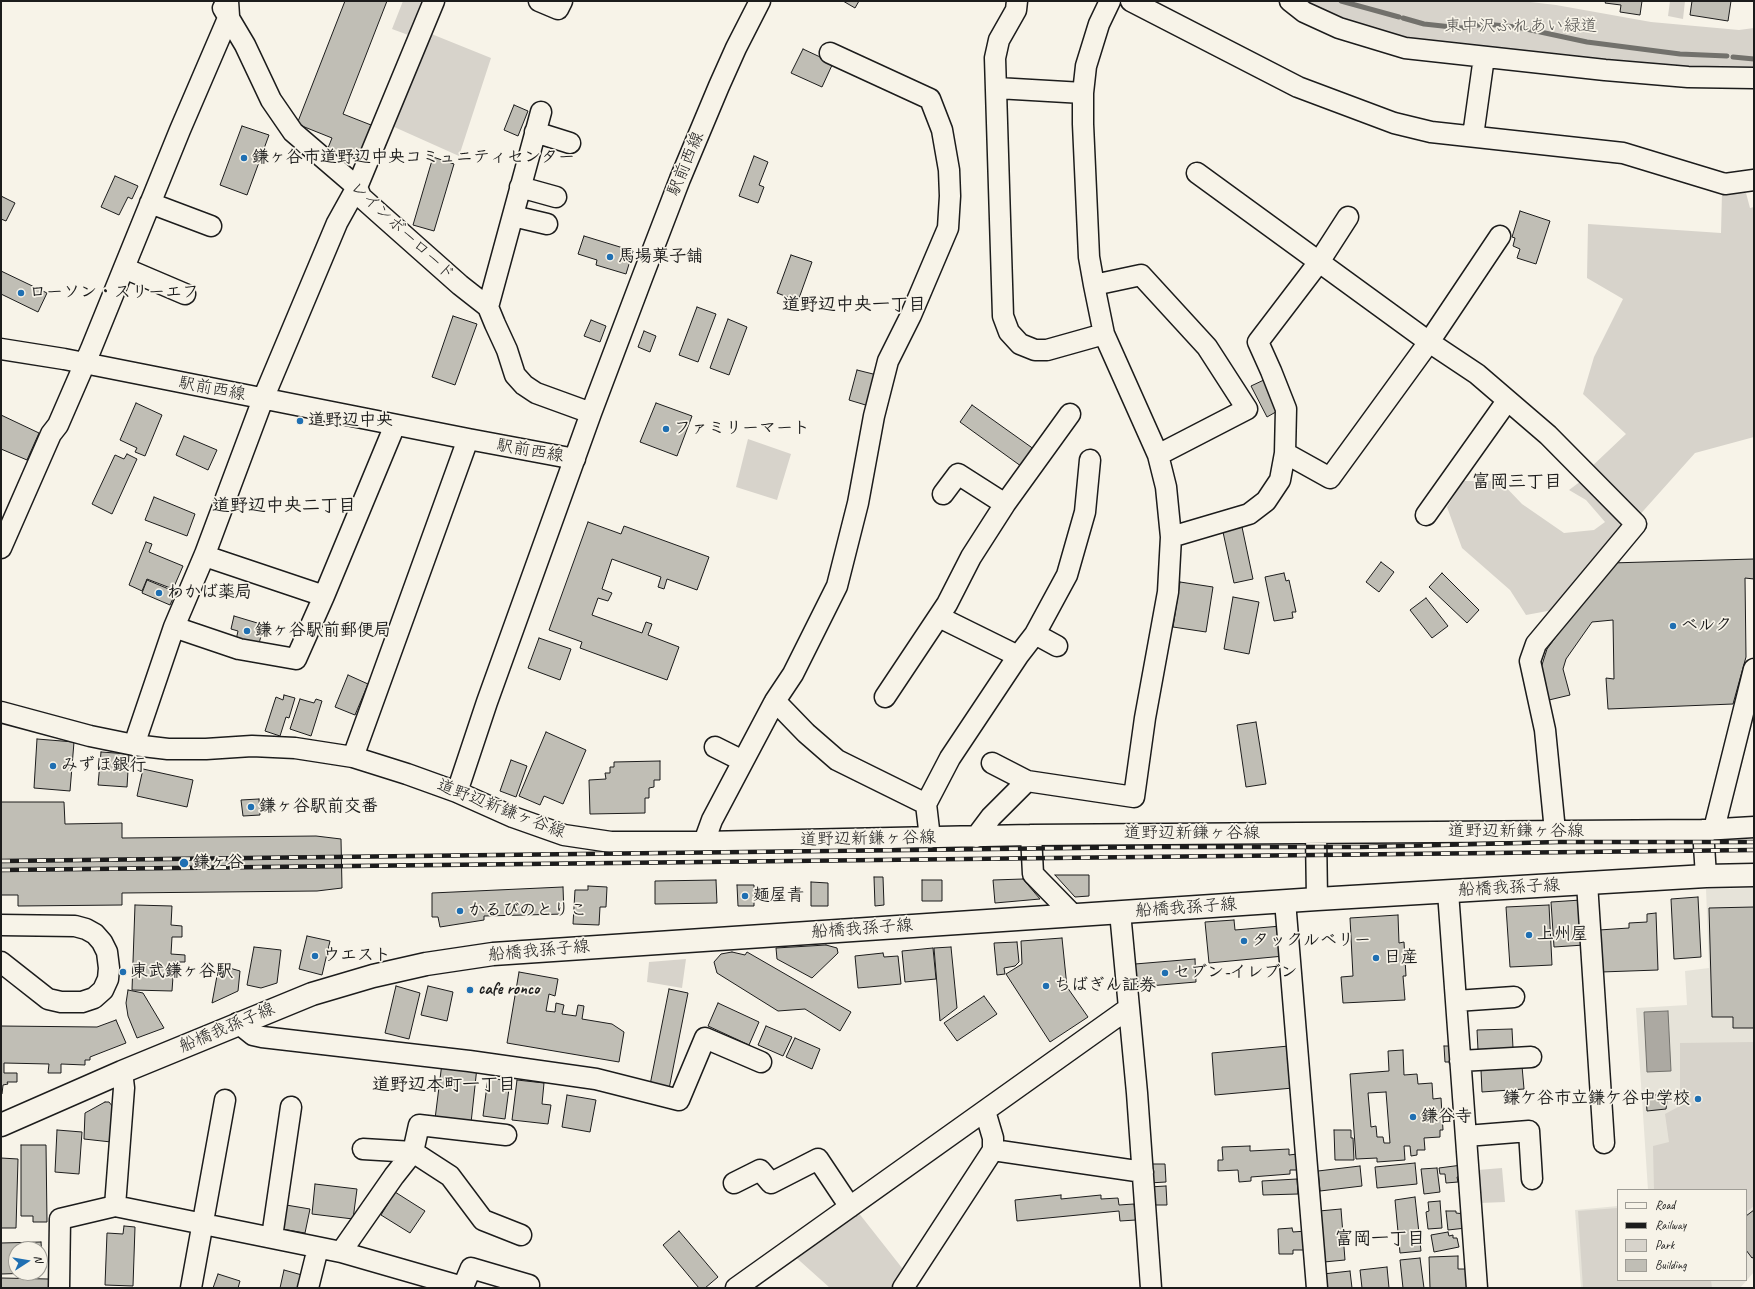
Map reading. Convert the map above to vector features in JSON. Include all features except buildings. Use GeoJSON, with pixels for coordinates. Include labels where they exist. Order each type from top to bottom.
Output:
{"type":"FeatureCollection","features":[{"type":"Feature","properties":{"kind":"main road","name":"船橋我孫子線"},"geometry":{"type":"LineString","coordinates":[[1,1125],[238,1023],[329,988],[426,964],[493,954],[1285,901],[1706,876],[1754,875]]}},
{"type":"Feature","properties":{"kind":"street"},"geometry":{"type":"LineString","coordinates":[[134,744],[174,627],[205,556],[262,399],[337,223],[357,187],[434,1]]}},
{"type":"Feature","properties":{"kind":"street"},"geometry":{"type":"LineString","coordinates":[[539,1],[558,9],[562,1]]}},
{"type":"Feature","properties":{"kind":"street","name":"駅前西線"},"geometry":{"type":"LineString","coordinates":[[1,349],[84,363],[575,459],[680,179],[733,54],[760,1]]}},
{"type":"Feature","properties":{"kind":"street"},"geometry":{"type":"LineString","coordinates":[[1018,1],[1016,10],[999,40],[995,58],[1003,316],[1009,332],[1020,344],[1035,350],[1047,350],[1104,334]]}},
{"type":"Feature","properties":{"kind":"street"},"geometry":{"type":"LineString","coordinates":[[992,763],[1027,781],[1134,797],[1145,718],[1168,592],[1170,538],[1166,487],[1158,455],[1104,334],[1089,257],[1083,93],[1086,66],[1099,24],[1110,1]]}},
{"type":"Feature","properties":{"kind":"street"},"geometry":{"type":"LineString","coordinates":[[1131,1],[1298,87],[1394,123],[1431,132],[1623,153],[1725,184],[1754,180]]}},
{"type":"Feature","properties":{"kind":"street"},"geometry":{"type":"LineString","coordinates":[[1290,1],[1304,12],[1340,28],[1405,48],[1605,70],[1681,76],[1754,78]]}},
{"type":"Feature","properties":{"kind":"street"},"geometry":{"type":"LineString","coordinates":[[1,548],[51,434],[58,425],[124,268],[225,6]]}},
{"type":"Feature","properties":{"kind":"street","name":"レインボーロード"},"geometry":{"type":"LineString","coordinates":[[225,6],[271,100],[293,132],[357,187],[361,197],[460,285],[488,306]]}},
{"type":"Feature","properties":{"kind":"street"},"geometry":{"type":"LineString","coordinates":[[704,842],[712,820],[775,701],[793,674],[837,586],[858,503],[874,416],[888,361],[911,315],[948,228],[950,196],[949,170],[942,130],[930,99],[830,52]]}},
{"type":"Feature","properties":{"kind":"street"},"geometry":{"type":"LineString","coordinates":[[1473,136],[1484,57]]}},
{"type":"Feature","properties":{"kind":"street"},"geometry":{"type":"LineString","coordinates":[[997,88],[1083,93]]}},
{"type":"Feature","properties":{"kind":"street"},"geometry":{"type":"LineString","coordinates":[[541,112],[488,306],[494,324],[507,350],[515,375],[524,385],[536,393],[591,413]]}},
{"type":"Feature","properties":{"kind":"street"},"geometry":{"type":"LineString","coordinates":[[535,132],[570,142]]}},
{"type":"Feature","properties":{"kind":"street"},"geometry":{"type":"LineString","coordinates":[[1197,173],[1429,342],[1477,374],[1548,435],[1636,524],[1536,644],[1530,661],[1545,730],[1555,831]]}},
{"type":"Feature","properties":{"kind":"street"},"geometry":{"type":"LineString","coordinates":[[520,187],[556,198]]}},
{"type":"Feature","properties":{"kind":"street"},"geometry":{"type":"LineString","coordinates":[[150,203],[211,226]]}},
{"type":"Feature","properties":{"kind":"street"},"geometry":{"type":"LineString","coordinates":[[513,216],[548,224]]}},
{"type":"Feature","properties":{"kind":"street"},"geometry":{"type":"LineString","coordinates":[[1170,538],[1249,514],[1266,501],[1280,480],[1285,453],[1286,410],[1258,342],[1319,262],[1348,217]]}},
{"type":"Feature","properties":{"kind":"street"},"geometry":{"type":"LineString","coordinates":[[1285,453],[1330,478],[1429,342],[1500,236]]}},
{"type":"Feature","properties":{"kind":"street"},"geometry":{"type":"LineString","coordinates":[[124,268],[185,294]]}},
{"type":"Feature","properties":{"kind":"street"},"geometry":{"type":"LineString","coordinates":[[1094,285],[1141,275],[1207,347],[1247,409],[1158,455]]}},
{"type":"Feature","properties":{"kind":"street"},"geometry":{"type":"LineString","coordinates":[[1426,515],[1507,401]]}},
{"type":"Feature","properties":{"kind":"street"},"geometry":{"type":"LineString","coordinates":[[885,697],[939,617],[971,557],[1005,504],[1070,414]]}},
{"type":"Feature","properties":{"kind":"street"},"geometry":{"type":"LineString","coordinates":[[174,627],[239,650],[296,659],[324,596],[395,425]]}},
{"type":"Feature","properties":{"kind":"street"},"geometry":{"type":"LineString","coordinates":[[353,757],[468,439]]}},
{"type":"Feature","properties":{"kind":"street"},"geometry":{"type":"LineString","coordinates":[[457,792],[487,702],[575,459]]}},
{"type":"Feature","properties":{"kind":"street"},"geometry":{"type":"LineString","coordinates":[[930,838],[926,804],[950,758],[1018,656],[1035,634],[1067,575],[1085,512],[1090,460]]}},
{"type":"Feature","properties":{"kind":"street"},"geometry":{"type":"LineString","coordinates":[[943,494],[958,474],[1005,504]]}},
{"type":"Feature","properties":{"kind":"street"},"geometry":{"type":"LineString","coordinates":[[205,556],[324,596]]}},
{"type":"Feature","properties":{"kind":"street"},"geometry":{"type":"LineString","coordinates":[[939,617],[1018,656]]}},
{"type":"Feature","properties":{"kind":"street"},"geometry":{"type":"LineString","coordinates":[[1035,634],[1057,646]]}},
{"type":"Feature","properties":{"kind":"street"},"geometry":{"type":"LineString","coordinates":[[1706,876],[1708,829],[1747,726],[1754,669]]}},
{"type":"Feature","properties":{"kind":"street"},"geometry":{"type":"LineString","coordinates":[[775,701],[806,733],[837,760],[926,804]]}},
{"type":"Feature","properties":{"kind":"street","name":"道野辺新鎌ヶ谷線"},"geometry":{"type":"LineString","coordinates":[[1,712],[90,736],[168,749],[206,749],[252,746],[295,748],[353,757],[457,792],[513,817],[564,835],[611,842],[704,842],[1031,835],[1555,831],[1754,827]]}},
{"type":"Feature","properties":{"kind":"street"},"geometry":{"type":"LineString","coordinates":[[715,747],[743,761]]}},
{"type":"Feature","properties":{"kind":"street"},"geometry":{"type":"LineString","coordinates":[[976,837],[990,817],[1027,781]]}},
{"type":"Feature","properties":{"kind":"street"},"geometry":{"type":"LineString","coordinates":[[1316,833],[1317,899]]}},
{"type":"Feature","properties":{"kind":"street"},"geometry":{"type":"LineString","coordinates":[[1031,835],[1033,874],[1073,915]]}},
{"type":"Feature","properties":{"kind":"street"},"geometry":{"type":"LineString","coordinates":[[1587,883],[1604,1143]]}},
{"type":"Feature","properties":{"kind":"street"},"geometry":{"type":"LineString","coordinates":[[1448,892],[1477,1288]]}},
{"type":"Feature","properties":{"kind":"street"},"geometry":{"type":"LineString","coordinates":[[1285,901],[1317,1288]]}},
{"type":"Feature","properties":{"kind":"street"},"geometry":{"type":"LineString","coordinates":[[1120,912],[1143,1172],[1151,1288]]}},
{"type":"Feature","properties":{"kind":"street"},"geometry":{"type":"LineString","coordinates":[[1,925],[75,926],[86,928],[95,934],[102,942],[107,952],[109,968],[108,979],[103,990],[94,998],[82,1002],[61,1002],[48,999],[1,962]]}},
{"type":"Feature","properties":{"kind":"street"},"geometry":{"type":"LineString","coordinates":[[1456,1001],[1514,998]]}},
{"type":"Feature","properties":{"kind":"street"},"geometry":{"type":"LineString","coordinates":[[736,1288],[1129,1008]]}},
{"type":"Feature","properties":{"kind":"street"},"geometry":{"type":"LineString","coordinates":[[238,1023],[253,1035],[262,1037],[469,1061],[596,1079],[679,1100],[705,1038],[761,1062]]}},
{"type":"Feature","properties":{"kind":"street"},"geometry":{"type":"LineString","coordinates":[[1460,1061],[1531,1057]]}},
{"type":"Feature","properties":{"kind":"street"},"geometry":{"type":"LineString","coordinates":[[115,1206],[124,1088],[122,1072]]}},
{"type":"Feature","properties":{"kind":"street"},"geometry":{"type":"LineString","coordinates":[[191,1288],[224,1100]]}},
{"type":"Feature","properties":{"kind":"street"},"geometry":{"type":"LineString","coordinates":[[272,1237],[290,1107]]}},
{"type":"Feature","properties":{"kind":"street"},"geometry":{"type":"LineString","coordinates":[[903,1288],[993,1150],[993,1138],[985,1111]]}},
{"type":"Feature","properties":{"kind":"street"},"geometry":{"type":"LineString","coordinates":[[341,1252],[394,1176],[413,1152],[419,1125],[506,1135]]}},
{"type":"Feature","properties":{"kind":"street"},"geometry":{"type":"LineString","coordinates":[[1466,1136],[1529,1131],[1532,1179]]}},
{"type":"Feature","properties":{"kind":"street"},"geometry":{"type":"LineString","coordinates":[[363,1149],[413,1152],[450,1176],[483,1220],[521,1235]]}},
{"type":"Feature","properties":{"kind":"street"},"geometry":{"type":"LineString","coordinates":[[993,1150],[1143,1172]]}},
{"type":"Feature","properties":{"kind":"street"},"geometry":{"type":"LineString","coordinates":[[734,1183],[760,1170],[771,1183],[818,1159],[850,1207]]}},
{"type":"Feature","properties":{"kind":"street"},"geometry":{"type":"LineString","coordinates":[[59,1288],[60,1219],[115,1206],[341,1252],[463,1287],[471,1268],[529,1285]]}},
{"type":"Feature","properties":{"kind":"street"},"geometry":{"type":"LineString","coordinates":[[308,1288],[318,1248]]}},
{"type":"Feature","properties":{"kind":"shaded area","name":"鎌ケ谷市立鎌ケ谷中学校"},"geometry":{"type":"Polygon","coordinates":[[[1754,888],[1754,1272],[1747,1280],[1747,1189],[1648,1189],[1636,1008],[1687,1005],[1685,971],[1709,968],[1706,889],[1754,888]]]}},
{"type":"Feature","properties":{"kind":"shaded area"},"geometry":{"type":"Polygon","coordinates":[[[1668,1011],[1671,1071],[1647,1072],[1644,1012],[1668,1011]]]}},
{"type":"Feature","properties":{"kind":"shaded area","name":"鎌ケ谷市立鎌ケ谷中学校"},"geometry":{"type":"Polygon","coordinates":[[[1617,1206],[1617,1281],[1746,1281],[1740,1288],[1581,1288],[1575,1210],[1617,1206]]]}},
{"type":"Feature","properties":{"kind":"green space"},"geometry":{"type":"Polygon","coordinates":[[[403,1],[417,1],[424,4],[411,36],[392,29],[403,1]]]}},
{"type":"Feature","properties":{"kind":"green space","name":"東中沢ふれあい緑道"},"geometry":{"type":"Polygon","coordinates":[[[1301,1],[1522,1],[1556,5],[1651,22],[1739,30],[1754,28],[1754,69],[1685,68],[1614,62],[1410,39],[1368,30],[1301,1]]]}},
{"type":"Feature","properties":{"kind":"green space"},"geometry":{"type":"Polygon","coordinates":[[[1670,1],[1685,1],[1683,19],[1668,16],[1670,1]]]}},
{"type":"Feature","properties":{"kind":"green space"},"geometry":{"type":"Polygon","coordinates":[[[429,33],[491,58],[459,156],[392,126],[429,33]]]}},
{"type":"Feature","properties":{"kind":"green space"},"geometry":{"type":"Polygon","coordinates":[[[1722,192],[1746,193],[1750,208],[1754,207],[1754,437],[1695,453],[1636,519],[1588,470],[1626,434],[1583,394],[1594,357],[1623,299],[1587,278],[1588,224],[1721,233],[1722,192]]]}},
{"type":"Feature","properties":{"kind":"green space"},"geometry":{"type":"Polygon","coordinates":[[[748,439],[791,454],[777,500],[736,487],[748,439]]]}},
{"type":"Feature","properties":{"kind":"green space"},"geometry":{"type":"Polygon","coordinates":[[[1585,478],[1629,524],[1598,559],[1577,577],[1553,610],[1526,615],[1510,590],[1462,548],[1447,507],[1463,481],[1500,481],[1522,504],[1564,533],[1594,530],[1605,522],[1586,500],[1569,490],[1585,478]]]}},
{"type":"Feature","properties":{"kind":"green space"},"geometry":{"type":"Polygon","coordinates":[[[686,959],[682,988],[647,982],[649,962],[686,959]]]}},
{"type":"Feature","properties":{"kind":"green space"},"geometry":{"type":"Polygon","coordinates":[[[1754,1042],[1754,1206],[1747,1211],[1747,1189],[1654,1189],[1653,1146],[1669,1142],[1665,1114],[1680,1106],[1680,1043],[1754,1042]]]}},
{"type":"Feature","properties":{"kind":"green space"},"geometry":{"type":"Polygon","coordinates":[[[1502,1168],[1505,1202],[1480,1203],[1478,1170],[1502,1168]]]}},
{"type":"Feature","properties":{"kind":"green space"},"geometry":{"type":"Polygon","coordinates":[[[854,1207],[906,1273],[896,1288],[830,1288],[791,1253],[854,1207]]]}},
{"type":"Feature","properties":{"kind":"green space"},"geometry":{"type":"Polygon","coordinates":[[[1617,1208],[1617,1281],[1711,1281],[1712,1288],[1583,1288],[1578,1211],[1617,1208]]]}},
{"type":"Feature","properties":{"kind":"waterway"},"geometry":{"type":"LineString","coordinates":[[1341,1],[1399,17]]}},
{"type":"Feature","properties":{"kind":"waterway"},"geometry":{"type":"LineString","coordinates":[[1403,18],[1424,24],[1461,28],[1484,24],[1517,27],[1587,42],[1680,54],[1727,56]]}},
{"type":"Feature","properties":{"kind":"waterway"},"geometry":{"type":"LineString","coordinates":[[1733,57],[1754,59]]}},
{"type":"Feature","properties":{"kind":"railway"},"geometry":{"type":"LineString","coordinates":[[1,861],[1158,847],[1360,847],[1559,842],[1754,842]]}},
{"type":"Feature","properties":{"kind":"railway"},"geometry":{"type":"LineString","coordinates":[[1,870],[1754,850]]}},
{"type":"Feature","properties":{"kind":"place","name":"鎌ヶ谷市道野辺中央コミュニティセンター"},"geometry":{"type":"Point","coordinates":[244,158]}},
{"type":"Feature","properties":{"kind":"place","name":"馬場菓子舗"},"geometry":{"type":"Point","coordinates":[610,257]}},
{"type":"Feature","properties":{"kind":"place","name":"ローソン・スリーエフ"},"geometry":{"type":"Point","coordinates":[21,293]}},
{"type":"Feature","properties":{"kind":"place","name":"道野辺中央"},"geometry":{"type":"Point","coordinates":[300,421]}},
{"type":"Feature","properties":{"kind":"place","name":"ファミリーマート"},"geometry":{"type":"Point","coordinates":[666,429]}},
{"type":"Feature","properties":{"kind":"place","name":"わかば薬局"},"geometry":{"type":"Point","coordinates":[159,593]}},
{"type":"Feature","properties":{"kind":"place","name":"ベルク"},"geometry":{"type":"Point","coordinates":[1673,626]}},
{"type":"Feature","properties":{"kind":"place","name":"鎌ヶ谷駅前郵便局"},"geometry":{"type":"Point","coordinates":[247,631]}},
{"type":"Feature","properties":{"kind":"place","name":"みずほ銀行"},"geometry":{"type":"Point","coordinates":[53,766]}},
{"type":"Feature","properties":{"kind":"place","name":"鎌ヶ谷駅前交番"},"geometry":{"type":"Point","coordinates":[251,807]}},
{"type":"Feature","properties":{"kind":"place","name":"鎌ヶ谷"},"geometry":{"type":"Point","coordinates":[184,863]}},
{"type":"Feature","properties":{"kind":"place","name":"麺屋青"},"geometry":{"type":"Point","coordinates":[745,896]}},
{"type":"Feature","properties":{"kind":"place","name":"かるびのとりこ"},"geometry":{"type":"Point","coordinates":[460,911]}},
{"type":"Feature","properties":{"kind":"place","name":"上州屋"},"geometry":{"type":"Point","coordinates":[1529,935]}},
{"type":"Feature","properties":{"kind":"place","name":"タックルベリー"},"geometry":{"type":"Point","coordinates":[1244,941]}},
{"type":"Feature","properties":{"kind":"place","name":"ウエスト"},"geometry":{"type":"Point","coordinates":[315,956]}},
{"type":"Feature","properties":{"kind":"place","name":"日産"},"geometry":{"type":"Point","coordinates":[1376,958]}},
{"type":"Feature","properties":{"kind":"place","name":"東武鎌ヶ谷駅"},"geometry":{"type":"Point","coordinates":[123,972]}},
{"type":"Feature","properties":{"kind":"place","name":"セブン-イレブン"},"geometry":{"type":"Point","coordinates":[1165,973]}},
{"type":"Feature","properties":{"kind":"place","name":"ちばぎん証券"},"geometry":{"type":"Point","coordinates":[1046,986]}},
{"type":"Feature","properties":{"kind":"place","name":"cafe ronco"},"geometry":{"type":"Point","coordinates":[470,990]}},
{"type":"Feature","properties":{"kind":"place","name":"鎌ケ谷市立鎌ケ谷中学校"},"geometry":{"type":"Point","coordinates":[1698,1099]}},
{"type":"Feature","properties":{"kind":"place","name":"鎌谷寺"},"geometry":{"type":"Point","coordinates":[1413,1117]}},
{"type":"Feature","properties":{"kind":"district","name":"道野辺中央一丁目"},"geometry":{"type":"Point","coordinates":[854,305]}},
{"type":"Feature","properties":{"kind":"district","name":"富岡三丁目"},"geometry":{"type":"Point","coordinates":[1517,482]}},
{"type":"Feature","properties":{"kind":"district","name":"道野辺中央二丁目"},"geometry":{"type":"Point","coordinates":[284,506]}},
{"type":"Feature","properties":{"kind":"district","name":"道野辺本町一丁目"},"geometry":{"type":"Point","coordinates":[444,1085]}},
{"type":"Feature","properties":{"kind":"district","name":"富岡一丁目"},"geometry":{"type":"Point","coordinates":[1380,1239]}}]}
